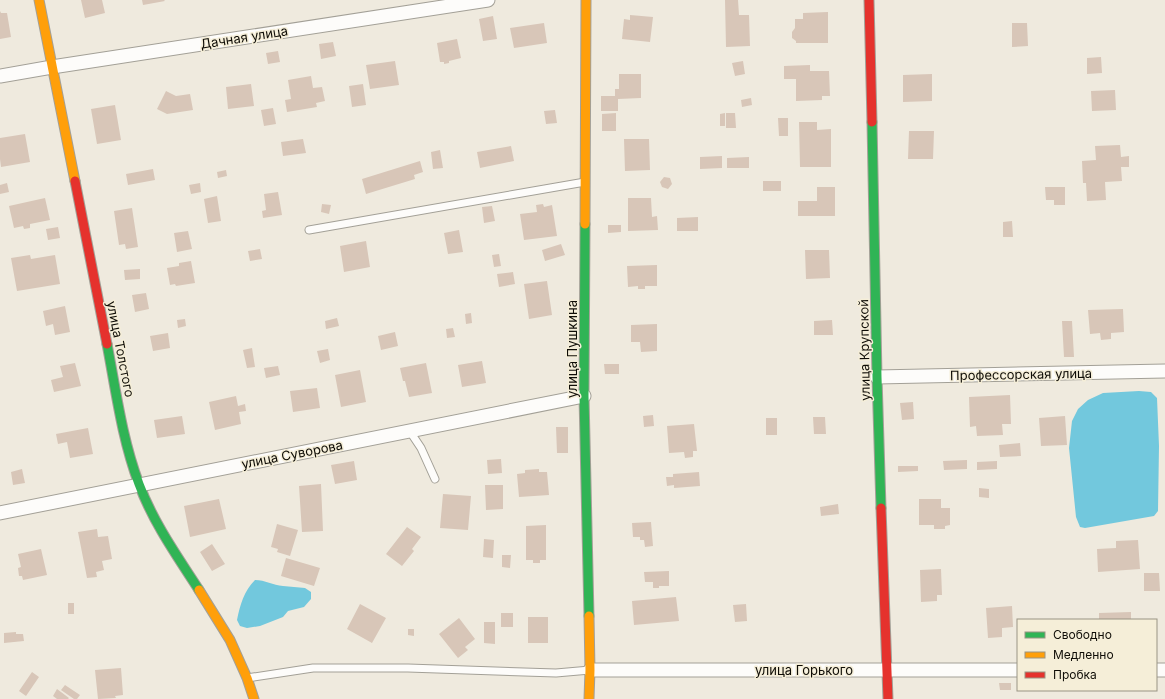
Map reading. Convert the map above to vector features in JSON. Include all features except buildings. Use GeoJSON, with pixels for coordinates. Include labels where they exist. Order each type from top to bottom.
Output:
{"type":"FeatureCollection","features":[{"type":"Feature","properties":{"kind":"street","name":"улица Толстого"},"geometry":{"type":"LineString","coordinates":[[39,0],[125,438],[139,484],[156,522],[230,640],[247,678],[254,699]]}},
{"type":"Feature","properties":{"kind":"street","name":"Дачная улица"},"geometry":{"type":"LineString","coordinates":[[0,76],[488,0]]}},
{"type":"Feature","properties":{"kind":"street","name":"улица Пушкина"},"geometry":{"type":"LineString","coordinates":[[586,0],[584,396],[590,670],[589,699]]}},
{"type":"Feature","properties":{"kind":"street","name":"улица Крупской"},"geometry":{"type":"LineString","coordinates":[[869,0],[877,378],[888,699]]}},
{"type":"Feature","properties":{"kind":"street","name":"Профессорская улица"},"geometry":{"type":"LineString","coordinates":[[877,378],[1165,371]]}},
{"type":"Feature","properties":{"kind":"street","name":"улица Суворова"},"geometry":{"type":"LineString","coordinates":[[0,513],[584,396]]}},
{"type":"Feature","properties":{"kind":"street","name":"улица Горького"},"geometry":{"type":"LineString","coordinates":[[590,670],[1017,670]]}},
{"type":"Feature","properties":{"kind":"lane"},"geometry":{"type":"LineString","coordinates":[[309,230],[585,182]]}},
{"type":"Feature","properties":{"kind":"lane"},"geometry":{"type":"LineString","coordinates":[[409,430],[421,448],[435,479]]}},
{"type":"Feature","properties":{"kind":"lane"},"geometry":{"type":"LineString","coordinates":[[247,678],[313,668],[408,668],[556,673],[590,670]]}},
{"type":"Feature","properties":{"kind":"water"},"geometry":{"type":"Polygon","coordinates":[[[1139,391],[1151,392],[1157,398],[1159,446],[1158,511],[1154,516],[1085,528],[1080,527],[1076,517],[1069,448],[1072,421],[1078,409],[1088,400],[1103,393],[1139,391]]]}},
{"type":"Feature","properties":{"kind":"water"},"geometry":{"type":"Polygon","coordinates":[[[255,580],[305,588],[311,592],[311,599],[304,607],[288,611],[283,617],[260,626],[247,628],[240,626],[237,620],[241,604],[245,594],[255,580]]]}},
{"type":"Feature","properties":{"kind":"traffic: fast"},"geometry":{"type":"LineString","coordinates":[[872,122],[881,508]]}},
{"type":"Feature","properties":{"kind":"traffic: fast"},"geometry":{"type":"LineString","coordinates":[[585,224],[584,396],[589,616]]}},
{"type":"Feature","properties":{"kind":"traffic: fast"},"geometry":{"type":"LineString","coordinates":[[107,344],[128,450],[139,484],[158,525],[199,590]]}},
{"type":"Feature","properties":{"kind":"traffic: slow"},"geometry":{"type":"LineString","coordinates":[[39,0],[75,181]]}},
{"type":"Feature","properties":{"kind":"traffic: slow"},"geometry":{"type":"LineString","coordinates":[[585,224],[586,0]]}},
{"type":"Feature","properties":{"kind":"traffic: slow"},"geometry":{"type":"LineString","coordinates":[[199,590],[230,640],[247,678],[254,699]]}},
{"type":"Feature","properties":{"kind":"traffic: slow"},"geometry":{"type":"LineString","coordinates":[[589,616],[589,699]]}},
{"type":"Feature","properties":{"kind":"traffic: jam"},"geometry":{"type":"LineString","coordinates":[[869,0],[872,122]]}},
{"type":"Feature","properties":{"kind":"traffic: jam"},"geometry":{"type":"LineString","coordinates":[[75,181],[107,344]]}},
{"type":"Feature","properties":{"kind":"traffic: jam"},"geometry":{"type":"LineString","coordinates":[[881,508],[888,699]]}}]}
